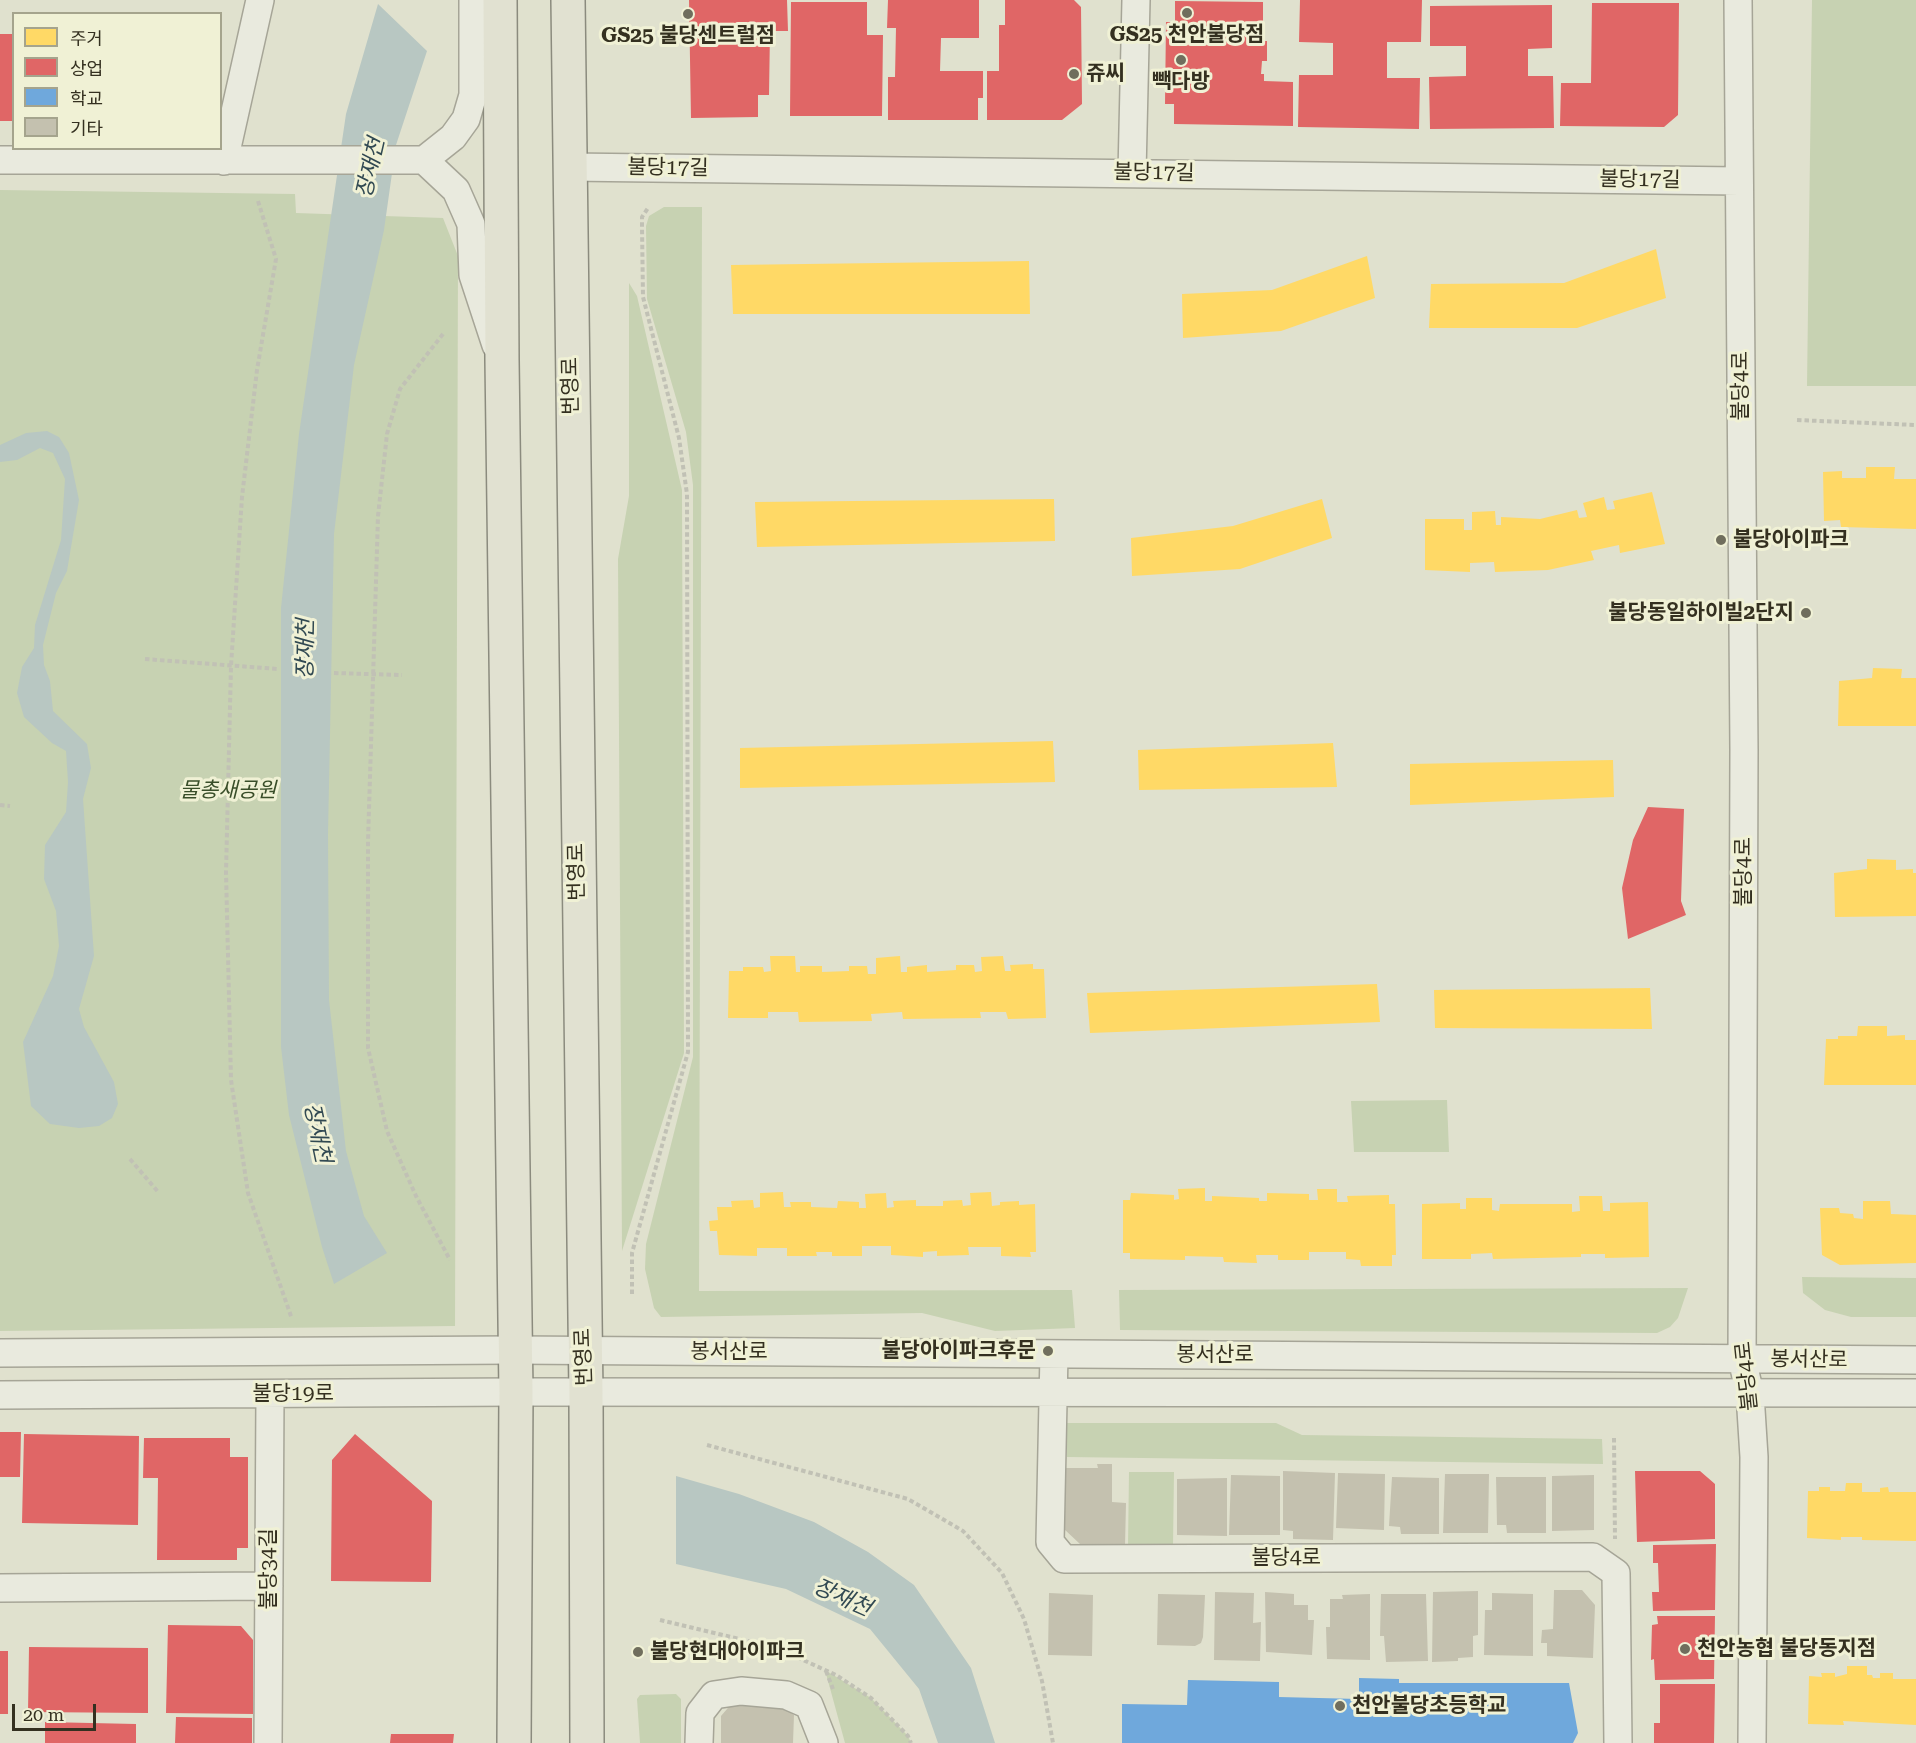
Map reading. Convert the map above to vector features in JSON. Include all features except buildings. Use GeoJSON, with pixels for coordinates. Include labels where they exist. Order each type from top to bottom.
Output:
{"type":"FeatureCollection","features":[{"type":"Feature","properties":{"kind":"main road"},"geometry":{"type":"LineString","coordinates":[[500,0],[502,360],[516,1392],[514,1743]]}},
{"type":"Feature","properties":{"kind":"main road","name":"번영로"},"geometry":{"type":"LineString","coordinates":[[567,0],[583,1351],[586,1393],[587,1743]]}},
{"type":"Feature","properties":{"kind":"street"},"geometry":{"type":"LineString","coordinates":[[224,161],[260,0]]}},
{"type":"Feature","properties":{"kind":"street"},"geometry":{"type":"LineString","coordinates":[[0,160],[424,160],[453,137],[466,119],[473,95],[473,0]]}},
{"type":"Feature","properties":{"kind":"street"},"geometry":{"type":"LineString","coordinates":[[1132,173],[1136,0]]}},
{"type":"Feature","properties":{"kind":"street","name":"불당4로"},"geometry":{"type":"LineString","coordinates":[[1738,0],[1744,737],[1742,1359],[1750,1394],[1754,1457],[1752,1743]]}},
{"type":"Feature","properties":{"kind":"street"},"geometry":{"type":"LineString","coordinates":[[424,160],[456,190],[471,224],[473,275],[502,360]]}},
{"type":"Feature","properties":{"kind":"street","name":"불당17길"},"geometry":{"type":"LineString","coordinates":[[568,167],[1739,181]]}},
{"type":"Feature","properties":{"kind":"street","name":"봉서산로"},"geometry":{"type":"LineString","coordinates":[[514,1350],[1916,1360]]}},
{"type":"Feature","properties":{"kind":"street","name":"불당19로"},"geometry":{"type":"LineString","coordinates":[[0,1353],[514,1350]]}},
{"type":"Feature","properties":{"kind":"street","name":"불당4로"},"geometry":{"type":"LineString","coordinates":[[1054,1354],[1050,1542],[1064,1559],[1593,1557],[1616,1573]]}},
{"type":"Feature","properties":{"kind":"street","name":"봉서산로"},"geometry":{"type":"LineString","coordinates":[[586,1393],[1916,1393]]}},
{"type":"Feature","properties":{"kind":"street","name":"불당19로"},"geometry":{"type":"LineString","coordinates":[[0,1395],[586,1393]]}},
{"type":"Feature","properties":{"kind":"street","name":"불당34길"},"geometry":{"type":"LineString","coordinates":[[268,1743],[270,1395]]}},
{"type":"Feature","properties":{"kind":"street"},"geometry":{"type":"LineString","coordinates":[[1616,1573],[1618,1743]]}},
{"type":"Feature","properties":{"kind":"street"},"geometry":{"type":"LineString","coordinates":[[0,1588],[269,1586]]}},
{"type":"Feature","properties":{"kind":"street"},"geometry":{"type":"LineString","coordinates":[[699,1743],[700,1713],[714,1695],[741,1691],[786,1695],[809,1706],[824,1743]]}},
{"type":"Feature","properties":{"kind":"path"},"geometry":{"type":"LineString","coordinates":[[258,201],[276,259],[257,370],[242,497],[231,666],[226,872],[231,1080],[248,1193],[292,1319]]}},
{"type":"Feature","properties":{"kind":"path"},"geometry":{"type":"LineString","coordinates":[[632,1294],[632,1252],[688,1052],[687,494],[679,438],[643,297],[642,217],[648,208]]}},
{"type":"Feature","properties":{"kind":"path"},"geometry":{"type":"LineString","coordinates":[[443,334],[400,389],[387,434],[378,516],[371,674],[368,1048],[387,1131],[416,1196],[450,1260]]}},
{"type":"Feature","properties":{"kind":"path"},"geometry":{"type":"LineString","coordinates":[[1797,420],[1916,425]]}},
{"type":"Feature","properties":{"kind":"path"},"geometry":{"type":"LineString","coordinates":[[146,659],[278,669]]}},
{"type":"Feature","properties":{"kind":"path"},"geometry":{"type":"LineString","coordinates":[[334,673],[402,675]]}},
{"type":"Feature","properties":{"kind":"path"},"geometry":{"type":"LineString","coordinates":[[0,805],[10,806]]}},
{"type":"Feature","properties":{"kind":"path"},"geometry":{"type":"LineString","coordinates":[[130,1159],[159,1193]]}},
{"type":"Feature","properties":{"kind":"path"},"geometry":{"type":"LineString","coordinates":[[1614,1438],[1616,1573]]}},
{"type":"Feature","properties":{"kind":"path"},"geometry":{"type":"LineString","coordinates":[[707,1444],[908,1499],[963,1532],[1002,1573],[1024,1619],[1042,1681],[1053,1743]]}},
{"type":"Feature","properties":{"kind":"path"},"geometry":{"type":"LineString","coordinates":[[660,1620],[777,1648],[836,1675],[871,1698],[908,1736],[911,1743]]}},
{"type":"Feature","properties":{"kind":"green space"},"geometry":{"type":"Polygon","coordinates":[[[1812,0],[1916,0],[1916,386],[1807,386],[1812,0]]]}},
{"type":"Feature","properties":{"kind":"green space","name":"물총새공원"},"geometry":{"type":"Polygon","coordinates":[[[0,190],[295,194],[296,213],[443,218],[458,256],[455,1326],[0,1331],[0,190]]]}},
{"type":"Feature","properties":{"kind":"green space"},"geometry":{"type":"Polygon","coordinates":[[[664,207],[702,207],[699,1291],[1072,1290],[1075,1328],[995,1331],[922,1313],[661,1317],[654,1308],[645,1269],[646,1244],[693,1057],[693,485],[686,432],[647,299],[646,226],[649,216],[664,207]]]}},
{"type":"Feature","properties":{"kind":"green space"},"geometry":{"type":"Polygon","coordinates":[[[629,283],[637,296],[682,490],[684,1053],[622,1251],[618,559],[629,496],[629,283]]]}},
{"type":"Feature","properties":{"kind":"green space"},"geometry":{"type":"Polygon","coordinates":[[[1447,1100],[1449,1152],[1354,1152],[1351,1101],[1447,1100]]]}},
{"type":"Feature","properties":{"kind":"green space"},"geometry":{"type":"Polygon","coordinates":[[[1802,1277],[1916,1278],[1916,1317],[1851,1317],[1825,1310],[1803,1293],[1802,1277]]]}},
{"type":"Feature","properties":{"kind":"green space"},"geometry":{"type":"Polygon","coordinates":[[[1688,1288],[1678,1318],[1670,1327],[1657,1333],[1120,1330],[1119,1290],[1688,1288]]]}},
{"type":"Feature","properties":{"kind":"green space"},"geometry":{"type":"Polygon","coordinates":[[[1067,1423],[1276,1423],[1302,1435],[1602,1439],[1603,1464],[1067,1457],[1067,1423]]]}},
{"type":"Feature","properties":{"kind":"green space"},"geometry":{"type":"Polygon","coordinates":[[[1129,1472],[1174,1472],[1173,1546],[1128,1546],[1129,1472]]]}},
{"type":"Feature","properties":{"kind":"green space"},"geometry":{"type":"Polygon","coordinates":[[[825,1670],[871,1698],[908,1736],[911,1743],[845,1743],[825,1670]]]}},
{"type":"Feature","properties":{"kind":"green space"},"geometry":{"type":"Polygon","coordinates":[[[676,1694],[681,1699],[681,1743],[640,1743],[637,1699],[640,1695],[676,1694]]]}},
{"type":"Feature","properties":{"kind":"water","name":"장재천"},"geometry":{"type":"Polygon","coordinates":[[[378,4],[427,51],[396,145],[384,230],[354,365],[334,534],[328,834],[329,1000],[346,1151],[364,1216],[387,1253],[334,1284],[322,1247],[289,1115],[281,1047],[281,608],[299,434],[346,114],[378,4]]]}},
{"type":"Feature","properties":{"kind":"water"},"geometry":{"type":"Polygon","coordinates":[[[47,431],[59,437],[69,453],[79,500],[67,571],[56,593],[43,645],[44,665],[50,681],[53,711],[87,744],[91,768],[83,799],[94,956],[79,1009],[84,1027],[114,1082],[118,1104],[112,1118],[99,1126],[79,1128],[50,1124],[31,1106],[23,1042],[53,976],[59,946],[56,911],[44,879],[45,845],[66,812],[68,782],[66,751],[52,743],[24,717],[17,693],[22,667],[34,648],[35,625],[61,540],[65,479],[53,453],[40,448],[17,460],[0,462],[0,445],[26,433],[47,431]]]}},
{"type":"Feature","properties":{"kind":"water","name":"장재천"},"geometry":{"type":"Polygon","coordinates":[[[676,1476],[739,1494],[814,1522],[868,1552],[914,1585],[971,1668],[995,1743],[938,1743],[919,1689],[870,1629],[786,1589],[676,1564],[676,1476]]]}},
{"type":"Feature","properties":{"kind":"place","name":"GS25 천안불당점"},"geometry":{"type":"Point","coordinates":[1187,13]}},
{"type":"Feature","properties":{"kind":"place","name":"GS25 불당센트럴점"},"geometry":{"type":"Point","coordinates":[688,14]}},
{"type":"Feature","properties":{"kind":"place","name":"빽다방"},"geometry":{"type":"Point","coordinates":[1181,60]}},
{"type":"Feature","properties":{"kind":"place","name":"쥬씨"},"geometry":{"type":"Point","coordinates":[1074,74]}},
{"type":"Feature","properties":{"kind":"place","name":"불당아이파크"},"geometry":{"type":"Point","coordinates":[1721,540]}},
{"type":"Feature","properties":{"kind":"place","name":"불당동일하이빌2단지"},"geometry":{"type":"Point","coordinates":[1806,613]}},
{"type":"Feature","properties":{"kind":"place","name":"불당아이파크후문"},"geometry":{"type":"Point","coordinates":[1048,1351]}},
{"type":"Feature","properties":{"kind":"place","name":"천안농협 불당동지점"},"geometry":{"type":"Point","coordinates":[1685,1649]}},
{"type":"Feature","properties":{"kind":"place","name":"불당현대아이파크"},"geometry":{"type":"Point","coordinates":[638,1652]}},
{"type":"Feature","properties":{"kind":"place","name":"천안불당초등학교"},"geometry":{"type":"Point","coordinates":[1340,1706]}}]}
